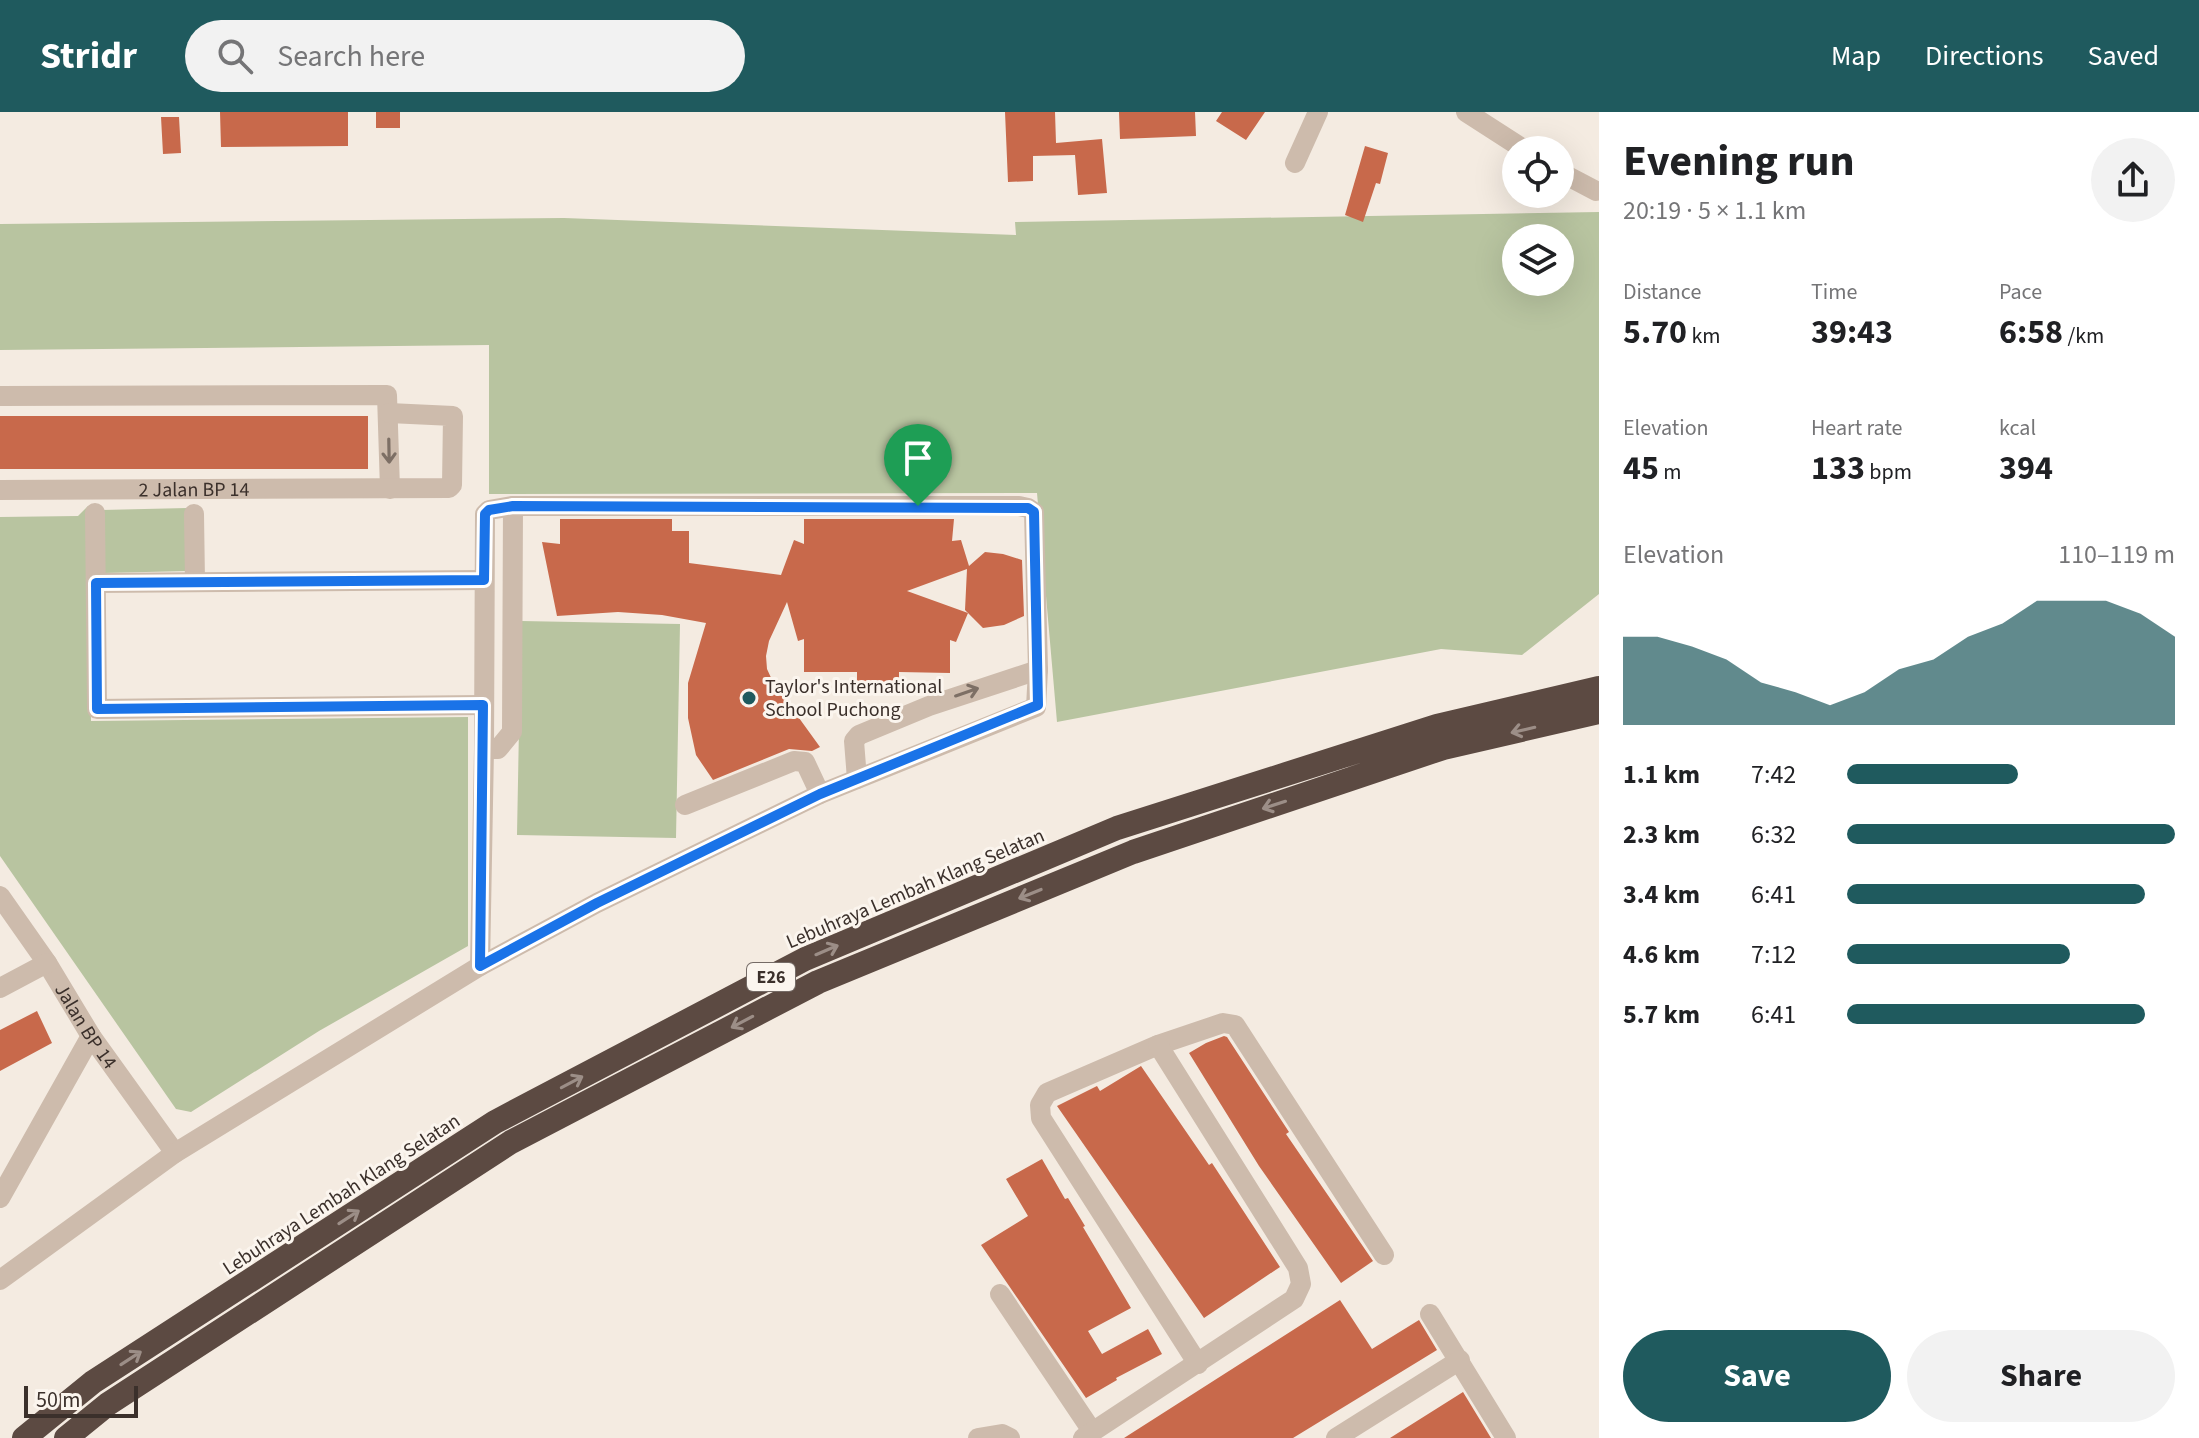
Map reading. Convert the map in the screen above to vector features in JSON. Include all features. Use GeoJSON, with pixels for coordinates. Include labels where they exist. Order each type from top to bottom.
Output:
{"type":"FeatureCollection","features":[{"type":"Feature","properties":{"kind":"highway","name":"Lebuhraya Lembah Klang Selatan"},"geometry":{"type":"LineString","coordinates":[[24,1438],[93,1382],[495,1122],[805,959],[1117,828],[1437,726],[1599,688]]}},
{"type":"Feature","properties":{"kind":"highway","name":"E26"},"geometry":{"type":"LineString","coordinates":[[66,1438],[108,1404],[511,1142],[818,982],[1133,852],[1443,748],[1599,712]]}},
{"type":"Feature","properties":{"kind":"street"},"geometry":{"type":"LineString","coordinates":[[1295,163],[1318,112]]}},
{"type":"Feature","properties":{"kind":"street"},"geometry":{"type":"LineString","coordinates":[[1466,112],[1503,136]]}},
{"type":"Feature","properties":{"kind":"street"},"geometry":{"type":"LineString","coordinates":[[1574,179],[1596,191]]}},
{"type":"Feature","properties":{"kind":"street"},"geometry":{"type":"LineString","coordinates":[[0,396],[387,395],[390,489]]}},
{"type":"Feature","properties":{"kind":"street","name":"2 Jalan BP 14"},"geometry":{"type":"LineString","coordinates":[[0,490],[445,489],[452,485],[453,416],[389,413]]}},
{"type":"Feature","properties":{"kind":"street"},"geometry":{"type":"LineString","coordinates":[[484,749],[498,749],[512,732],[513,506]]}},
{"type":"Feature","properties":{"kind":"street"},"geometry":{"type":"LineString","coordinates":[[0,1280],[175,1153],[480,966],[597,903],[820,794],[1036,707],[1034,512],[1028,508],[513,506],[489,510],[485,514],[480,966]]}},
{"type":"Feature","properties":{"kind":"street"},"geometry":{"type":"LineString","coordinates":[[95,513],[97,709],[483,705]]}},
{"type":"Feature","properties":{"kind":"street"},"geometry":{"type":"LineString","coordinates":[[194,514],[195,582]]}},
{"type":"Feature","properties":{"kind":"street"},"geometry":{"type":"LineString","coordinates":[[96,583],[484,580]]}},
{"type":"Feature","properties":{"kind":"street"},"geometry":{"type":"LineString","coordinates":[[857,779],[854,741],[859,735],[929,706],[1038,670]]}},
{"type":"Feature","properties":{"kind":"street"},"geometry":{"type":"LineString","coordinates":[[685,805],[794,761],[805,762],[820,794]]}},
{"type":"Feature","properties":{"kind":"street","name":"Jalan BP 14"},"geometry":{"type":"LineString","coordinates":[[0,896],[8,924],[47,963],[91,1036],[175,1153]]}},
{"type":"Feature","properties":{"kind":"street"},"geometry":{"type":"LineString","coordinates":[[0,988],[47,963]]}},
{"type":"Feature","properties":{"kind":"street"},"geometry":{"type":"LineString","coordinates":[[1198,1364],[1041,1118],[1042,1098],[1047,1093],[1158,1045],[1223,1023],[1235,1025],[1384,1255]]}},
{"type":"Feature","properties":{"kind":"street"},"geometry":{"type":"LineString","coordinates":[[0,1198],[91,1036]]}},
{"type":"Feature","properties":{"kind":"street"},"geometry":{"type":"LineString","coordinates":[[1000,1294],[1088,1435],[1198,1364],[1299,1293],[1301,1277],[1298,1268],[1158,1045]]}},
{"type":"Feature","properties":{"kind":"street"},"geometry":{"type":"LineString","coordinates":[[1430,1314],[1506,1438]]}},
{"type":"Feature","properties":{"kind":"street"},"geometry":{"type":"LineString","coordinates":[[1336,1438],[1460,1360]]}},
{"type":"Feature","properties":{"kind":"street"},"geometry":{"type":"LineString","coordinates":[[978,1438],[1006,1436]]}},
{"type":"Feature","properties":{"kind":"green space"},"geometry":{"type":"Polygon","coordinates":[[[1599,212],[1599,594],[1522,655],[1441,649],[1057,722],[1037,493],[489,494],[489,345],[0,350],[0,224],[564,218],[1016,235],[1015,222],[1599,212]]]}},
{"type":"Feature","properties":{"kind":"green space"},"geometry":{"type":"Polygon","coordinates":[[[88,506],[91,721],[468,717],[468,946],[319,1031],[191,1112],[176,1109],[0,856],[0,517],[78,516],[88,506]]]}},
{"type":"Feature","properties":{"kind":"green space"},"geometry":{"type":"Polygon","coordinates":[[[187,508],[188,571],[104,573],[102,510],[187,508]]]}},
{"type":"Feature","properties":{"kind":"green space"},"geometry":{"type":"Polygon","coordinates":[[[521,621],[680,624],[676,838],[517,835],[521,621]]]}},
{"type":"Feature","properties":{"kind":"building"},"geometry":{"type":"Polygon","coordinates":[[[220,112],[348,112],[348,146],[221,147],[220,112]]]}},
{"type":"Feature","properties":{"kind":"building"},"geometry":{"type":"Polygon","coordinates":[[[376,112],[400,112],[400,128],[376,128],[376,112]]]}},
{"type":"Feature","properties":{"kind":"building"},"geometry":{"type":"Polygon","coordinates":[[[1005,112],[1055,112],[1056,143],[1102,139],[1107,193],[1078,195],[1075,155],[1033,156],[1033,181],[1008,182],[1005,112]]]}},
{"type":"Feature","properties":{"kind":"building"},"geometry":{"type":"Polygon","coordinates":[[[1119,112],[1195,112],[1196,136],[1120,139],[1119,112]]]}},
{"type":"Feature","properties":{"kind":"building"},"geometry":{"type":"Polygon","coordinates":[[[1222,112],[1265,112],[1246,140],[1216,121],[1222,112]]]}},
{"type":"Feature","properties":{"kind":"building"},"geometry":{"type":"Polygon","coordinates":[[[161,117],[179,117],[181,153],[163,154],[161,117]]]}},
{"type":"Feature","properties":{"kind":"building"},"geometry":{"type":"Polygon","coordinates":[[[1365,146],[1388,153],[1380,184],[1376,183],[1363,222],[1345,215],[1365,146]]]}},
{"type":"Feature","properties":{"kind":"building"},"geometry":{"type":"Polygon","coordinates":[[[0,416],[368,416],[368,469],[0,469],[0,416]]]}},
{"type":"Feature","properties":{"kind":"building"},"geometry":{"type":"Polygon","coordinates":[[[560,519],[672,519],[672,531],[689,531],[689,563],[781,575],[794,540],[804,544],[804,519],[954,519],[952,541],[961,540],[969,566],[985,552],[1022,560],[1024,616],[1004,625],[983,628],[968,613],[956,642],[950,640],[950,673],[899,672],[899,688],[857,688],[857,672],[804,672],[804,639],[798,641],[787,602],[769,641],[767,669],[820,747],[812,751],[789,749],[713,780],[696,755],[688,718],[688,683],[706,623],[662,615],[618,612],[557,616],[542,542],[560,544],[560,519]],[[967,569],[907,591],[968,613],[965,610],[967,569]]]}},
{"type":"Feature","properties":{"kind":"building"},"geometry":{"type":"Polygon","coordinates":[[[37,1011],[52,1043],[0,1071],[0,1030],[37,1011]]]}},
{"type":"Feature","properties":{"kind":"building"},"geometry":{"type":"Polygon","coordinates":[[[1224,1036],[1289,1132],[1286,1134],[1373,1261],[1341,1283],[1259,1166],[1189,1053],[1224,1036]]]}},
{"type":"Feature","properties":{"kind":"building"},"geometry":{"type":"Polygon","coordinates":[[[1141,1066],[1209,1165],[1212,1163],[1280,1267],[1204,1318],[1057,1106],[1097,1086],[1100,1091],[1141,1066]]]}},
{"type":"Feature","properties":{"kind":"building"},"geometry":{"type":"Polygon","coordinates":[[[1042,1159],[1085,1226],[1131,1308],[1088,1331],[1102,1354],[1148,1329],[1162,1354],[1086,1398],[981,1245],[1028,1216],[1006,1179],[1042,1159]]]}},
{"type":"Feature","properties":{"kind":"building"},"geometry":{"type":"Polygon","coordinates":[[[1340,1300],[1372,1349],[1419,1320],[1437,1350],[1293,1438],[1124,1438],[1340,1300]]]}},
{"type":"Feature","properties":{"kind":"building"},"geometry":{"type":"Polygon","coordinates":[[[1463,1392],[1491,1438],[1390,1438],[1463,1392]]]}},
{"type":"Feature","properties":{"kind":"place","name":"Taylor's International School Puchong"},"geometry":{"type":"Point","coordinates":[749,698]}},
{"type":"Feature","properties":{"kind":"route"},"geometry":{"type":"LineString","coordinates":[[513,506],[918,506],[1019,506],[1034,512],[1038,705],[820,794],[597,903],[480,966],[483,705],[97,709],[96,583],[484,580],[485,514],[489,510],[513,506]]}}]}
